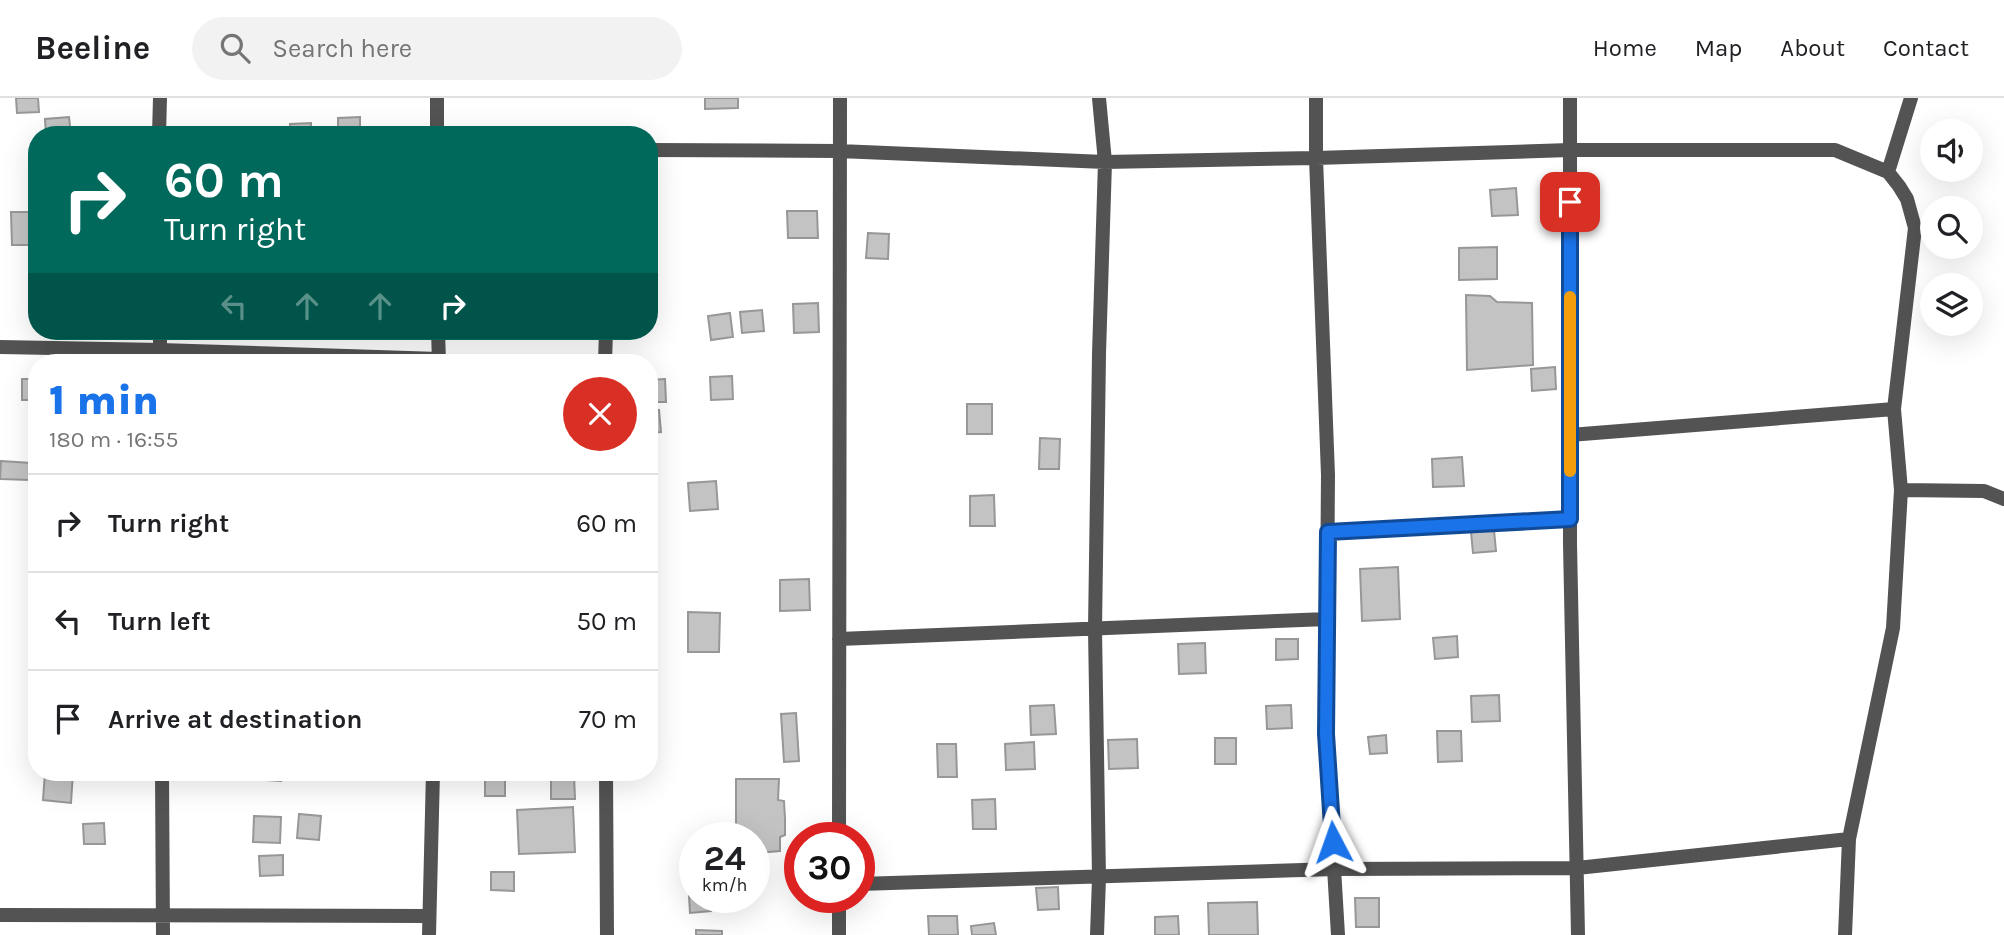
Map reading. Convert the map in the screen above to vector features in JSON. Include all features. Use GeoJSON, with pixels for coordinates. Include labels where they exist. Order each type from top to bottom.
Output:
{"type":"FeatureCollection","features":[{"type":"Feature","properties":{"kind":"street"},"geometry":{"type":"LineString","coordinates":[[159,126],[160,98]]}},
{"type":"Feature","properties":{"kind":"street"},"geometry":{"type":"LineString","coordinates":[[437,98],[437,126]]}},
{"type":"Feature","properties":{"kind":"street"},"geometry":{"type":"LineString","coordinates":[[839,822],[840,98]]}},
{"type":"Feature","properties":{"kind":"street"},"geometry":{"type":"LineString","coordinates":[[1097,935],[1100,878],[1095,629],[1105,162],[1100,98]]}},
{"type":"Feature","properties":{"kind":"street"},"geometry":{"type":"LineString","coordinates":[[1316,98],[1328,475],[1326,734],[1338,935]]}},
{"type":"Feature","properties":{"kind":"street"},"geometry":{"type":"LineString","coordinates":[[1570,98],[1570,519],[1578,935]]}},
{"type":"Feature","properties":{"kind":"street"},"geometry":{"type":"LineString","coordinates":[[1888,172],[1911,98]]}},
{"type":"Feature","properties":{"kind":"street"},"geometry":{"type":"LineString","coordinates":[[658,150],[839,152],[1105,162],[1570,150],[1835,150],[1888,172],[1907,199],[1915,228],[1894,408],[1901,490],[1894,628],[1849,839],[1845,935]]}},
{"type":"Feature","properties":{"kind":"street"},"geometry":{"type":"LineString","coordinates":[[0,348],[120,354]]}},
{"type":"Feature","properties":{"kind":"street"},"geometry":{"type":"LineString","coordinates":[[1570,435],[1894,408]]}},
{"type":"Feature","properties":{"kind":"street"},"geometry":{"type":"LineString","coordinates":[[1901,490],[1984,491],[2004,499]]}},
{"type":"Feature","properties":{"kind":"street"},"geometry":{"type":"LineString","coordinates":[[1328,532],[1570,519]]}},
{"type":"Feature","properties":{"kind":"street"},"geometry":{"type":"LineString","coordinates":[[839,639],[1327,619]]}},
{"type":"Feature","properties":{"kind":"street"},"geometry":{"type":"LineString","coordinates":[[162,781],[163,935]]}},
{"type":"Feature","properties":{"kind":"street"},"geometry":{"type":"LineString","coordinates":[[429,935],[433,781]]}},
{"type":"Feature","properties":{"kind":"street"},"geometry":{"type":"LineString","coordinates":[[606,781],[607,935]]}},
{"type":"Feature","properties":{"kind":"street"},"geometry":{"type":"LineString","coordinates":[[875,884],[1335,869],[1577,868],[1849,839]]}},
{"type":"Feature","properties":{"kind":"street"},"geometry":{"type":"LineString","coordinates":[[839,913],[839,935]]}},
{"type":"Feature","properties":{"kind":"street"},"geometry":{"type":"LineString","coordinates":[[0,915],[429,916]]}},
{"type":"Feature","properties":{"kind":"building"},"geometry":{"type":"Polygon","coordinates":[[[16,98],[38,98],[39,112],[17,113],[16,98]]]}},
{"type":"Feature","properties":{"kind":"building"},"geometry":{"type":"Polygon","coordinates":[[[705,98],[738,98],[738,108],[705,109],[705,98]]]}},
{"type":"Feature","properties":{"kind":"building"},"geometry":{"type":"Polygon","coordinates":[[[69,117],[70,126],[45,126],[45,119],[69,117]]]}},
{"type":"Feature","properties":{"kind":"building"},"geometry":{"type":"Polygon","coordinates":[[[360,117],[360,126],[338,126],[338,118],[360,117]]]}},
{"type":"Feature","properties":{"kind":"building"},"geometry":{"type":"Polygon","coordinates":[[[311,123],[311,126],[290,126],[311,123]]]}},
{"type":"Feature","properties":{"kind":"building"},"geometry":{"type":"Polygon","coordinates":[[[1516,188],[1518,215],[1492,216],[1490,190],[1516,188]]]}},
{"type":"Feature","properties":{"kind":"building"},"geometry":{"type":"Polygon","coordinates":[[[787,211],[817,211],[818,238],[788,238],[787,211]]]}},
{"type":"Feature","properties":{"kind":"building"},"geometry":{"type":"Polygon","coordinates":[[[11,212],[28,212],[28,245],[12,245],[11,212]]]}},
{"type":"Feature","properties":{"kind":"building"},"geometry":{"type":"Polygon","coordinates":[[[868,233],[889,234],[888,259],[866,258],[868,233]]]}},
{"type":"Feature","properties":{"kind":"building"},"geometry":{"type":"Polygon","coordinates":[[[1497,247],[1497,279],[1459,280],[1459,248],[1497,247]]]}},
{"type":"Feature","properties":{"kind":"building"},"geometry":{"type":"Polygon","coordinates":[[[1466,295],[1490,296],[1497,302],[1532,303],[1533,365],[1467,370],[1466,295]]]}},
{"type":"Feature","properties":{"kind":"building"},"geometry":{"type":"Polygon","coordinates":[[[818,303],[819,332],[794,333],[793,304],[818,303]]]}},
{"type":"Feature","properties":{"kind":"building"},"geometry":{"type":"Polygon","coordinates":[[[762,310],[764,331],[742,333],[740,312],[762,310]]]}},
{"type":"Feature","properties":{"kind":"building"},"geometry":{"type":"Polygon","coordinates":[[[730,313],[733,337],[711,340],[708,316],[730,313]]]}},
{"type":"Feature","properties":{"kind":"building"},"geometry":{"type":"Polygon","coordinates":[[[1555,367],[1556,389],[1532,391],[1531,369],[1555,367]]]}},
{"type":"Feature","properties":{"kind":"building"},"geometry":{"type":"Polygon","coordinates":[[[732,376],[733,399],[711,400],[710,377],[732,376]]]}},
{"type":"Feature","properties":{"kind":"building"},"geometry":{"type":"Polygon","coordinates":[[[22,379],[28,379],[28,400],[22,400],[22,379]]]}},
{"type":"Feature","properties":{"kind":"building"},"geometry":{"type":"Polygon","coordinates":[[[658,379],[665,379],[666,402],[658,402],[658,379]]]}},
{"type":"Feature","properties":{"kind":"building"},"geometry":{"type":"Polygon","coordinates":[[[967,404],[992,404],[992,434],[967,434],[967,404]]]}},
{"type":"Feature","properties":{"kind":"building"},"geometry":{"type":"Polygon","coordinates":[[[658,410],[659,410],[661,432],[658,432],[658,410]]]}},
{"type":"Feature","properties":{"kind":"building"},"geometry":{"type":"Polygon","coordinates":[[[1040,438],[1060,439],[1059,469],[1039,469],[1040,438]]]}},
{"type":"Feature","properties":{"kind":"building"},"geometry":{"type":"Polygon","coordinates":[[[1462,457],[1464,486],[1433,487],[1432,459],[1462,457]]]}},
{"type":"Feature","properties":{"kind":"building"},"geometry":{"type":"Polygon","coordinates":[[[1,461],[28,463],[28,480],[0,479],[1,461]]]}},
{"type":"Feature","properties":{"kind":"building"},"geometry":{"type":"Polygon","coordinates":[[[716,481],[718,509],[690,511],[688,483],[716,481]]]}},
{"type":"Feature","properties":{"kind":"building"},"geometry":{"type":"Polygon","coordinates":[[[994,495],[995,526],[970,526],[970,496],[994,495]]]}},
{"type":"Feature","properties":{"kind":"building"},"geometry":{"type":"Polygon","coordinates":[[[1494,530],[1496,551],[1473,553],[1471,532],[1494,530]]]}},
{"type":"Feature","properties":{"kind":"building"},"geometry":{"type":"Polygon","coordinates":[[[1398,567],[1400,619],[1362,621],[1360,569],[1398,567]]]}},
{"type":"Feature","properties":{"kind":"building"},"geometry":{"type":"Polygon","coordinates":[[[809,579],[810,610],[780,611],[780,580],[809,579]]]}},
{"type":"Feature","properties":{"kind":"building"},"geometry":{"type":"Polygon","coordinates":[[[688,612],[720,613],[719,652],[688,652],[688,612]]]}},
{"type":"Feature","properties":{"kind":"building"},"geometry":{"type":"Polygon","coordinates":[[[1457,636],[1458,657],[1435,659],[1433,638],[1457,636]]]}},
{"type":"Feature","properties":{"kind":"building"},"geometry":{"type":"Polygon","coordinates":[[[1276,639],[1298,639],[1298,659],[1276,660],[1276,639]]]}},
{"type":"Feature","properties":{"kind":"building"},"geometry":{"type":"Polygon","coordinates":[[[1205,643],[1206,673],[1179,674],[1178,644],[1205,643]]]}},
{"type":"Feature","properties":{"kind":"building"},"geometry":{"type":"Polygon","coordinates":[[[1499,695],[1500,721],[1472,722],[1471,696],[1499,695]]]}},
{"type":"Feature","properties":{"kind":"building"},"geometry":{"type":"Polygon","coordinates":[[[1054,705],[1056,734],[1031,735],[1030,706],[1054,705]]]}},
{"type":"Feature","properties":{"kind":"building"},"geometry":{"type":"Polygon","coordinates":[[[1291,705],[1292,728],[1267,729],[1266,706],[1291,705]]]}},
{"type":"Feature","properties":{"kind":"building"},"geometry":{"type":"Polygon","coordinates":[[[796,713],[799,761],[784,762],[781,714],[796,713]]]}},
{"type":"Feature","properties":{"kind":"building"},"geometry":{"type":"Polygon","coordinates":[[[1437,731],[1461,731],[1462,761],[1438,762],[1437,731]]]}},
{"type":"Feature","properties":{"kind":"building"},"geometry":{"type":"Polygon","coordinates":[[[1386,735],[1387,753],[1370,754],[1368,737],[1386,735]]]}},
{"type":"Feature","properties":{"kind":"building"},"geometry":{"type":"Polygon","coordinates":[[[1215,738],[1236,738],[1236,764],[1215,764],[1215,738]]]}},
{"type":"Feature","properties":{"kind":"building"},"geometry":{"type":"Polygon","coordinates":[[[1137,739],[1138,768],[1109,769],[1108,740],[1137,739]]]}},
{"type":"Feature","properties":{"kind":"building"},"geometry":{"type":"Polygon","coordinates":[[[1034,742],[1035,769],[1006,770],[1005,744],[1034,742]]]}},
{"type":"Feature","properties":{"kind":"building"},"geometry":{"type":"Polygon","coordinates":[[[937,744],[956,744],[957,777],[938,777],[937,744]]]}},
{"type":"Feature","properties":{"kind":"building"},"geometry":{"type":"Polygon","coordinates":[[[736,779],[779,779],[778,800],[784,801],[785,819],[784,835],[780,837],[780,851],[770,852],[770,822],[736,822],[736,779]]]}},
{"type":"Feature","properties":{"kind":"building"},"geometry":{"type":"Polygon","coordinates":[[[44,781],[72,781],[71,803],[43,800],[44,781]]]}},
{"type":"Feature","properties":{"kind":"building"},"geometry":{"type":"Polygon","coordinates":[[[485,781],[505,781],[505,796],[485,796],[485,781]]]}},
{"type":"Feature","properties":{"kind":"building"},"geometry":{"type":"Polygon","coordinates":[[[551,781],[574,781],[575,799],[551,799],[551,781]]]}},
{"type":"Feature","properties":{"kind":"building"},"geometry":{"type":"Polygon","coordinates":[[[995,799],[996,829],[973,829],[972,800],[995,799]]]}},
{"type":"Feature","properties":{"kind":"building"},"geometry":{"type":"Polygon","coordinates":[[[573,807],[575,852],[519,854],[517,810],[573,807]]]}},
{"type":"Feature","properties":{"kind":"building"},"geometry":{"type":"Polygon","coordinates":[[[299,814],[321,816],[319,840],[297,838],[299,814]]]}},
{"type":"Feature","properties":{"kind":"building"},"geometry":{"type":"Polygon","coordinates":[[[254,816],[281,817],[280,843],[253,842],[254,816]]]}},
{"type":"Feature","properties":{"kind":"building"},"geometry":{"type":"Polygon","coordinates":[[[104,823],[105,844],[84,844],[83,824],[104,823]]]}},
{"type":"Feature","properties":{"kind":"building"},"geometry":{"type":"Polygon","coordinates":[[[283,855],[283,875],[260,876],[259,856],[283,855]]]}},
{"type":"Feature","properties":{"kind":"building"},"geometry":{"type":"Polygon","coordinates":[[[491,872],[514,872],[514,891],[491,890],[491,872]]]}},
{"type":"Feature","properties":{"kind":"building"},"geometry":{"type":"Polygon","coordinates":[[[1058,887],[1059,909],[1038,910],[1036,888],[1058,887]]]}},
{"type":"Feature","properties":{"kind":"building"},"geometry":{"type":"Polygon","coordinates":[[[1355,898],[1379,898],[1379,927],[1356,927],[1355,898]]]}},
{"type":"Feature","properties":{"kind":"building"},"geometry":{"type":"Polygon","coordinates":[[[1257,902],[1258,935],[1209,935],[1208,903],[1257,902]]]}},
{"type":"Feature","properties":{"kind":"building"},"geometry":{"type":"Polygon","coordinates":[[[928,916],[957,916],[958,935],[929,935],[928,916]]]}},
{"type":"Feature","properties":{"kind":"building"},"geometry":{"type":"Polygon","coordinates":[[[1178,916],[1179,935],[1155,935],[1155,917],[1178,916]]]}},
{"type":"Feature","properties":{"kind":"building"},"geometry":{"type":"Polygon","coordinates":[[[994,923],[996,935],[972,935],[971,926],[994,923]]]}},
{"type":"Feature","properties":{"kind":"building"},"geometry":{"type":"Polygon","coordinates":[[[696,930],[722,931],[722,935],[696,935],[696,930]]]}},
{"type":"Feature","properties":{"kind":"slow traffic"},"geometry":{"type":"LineString","coordinates":[[1570,297],[1570,471]]}},
{"type":"Feature","properties":{"kind":"route"},"geometry":{"type":"LineString","coordinates":[[1333,842],[1326,734],[1328,532],[1570,519],[1570,202]]}}]}
